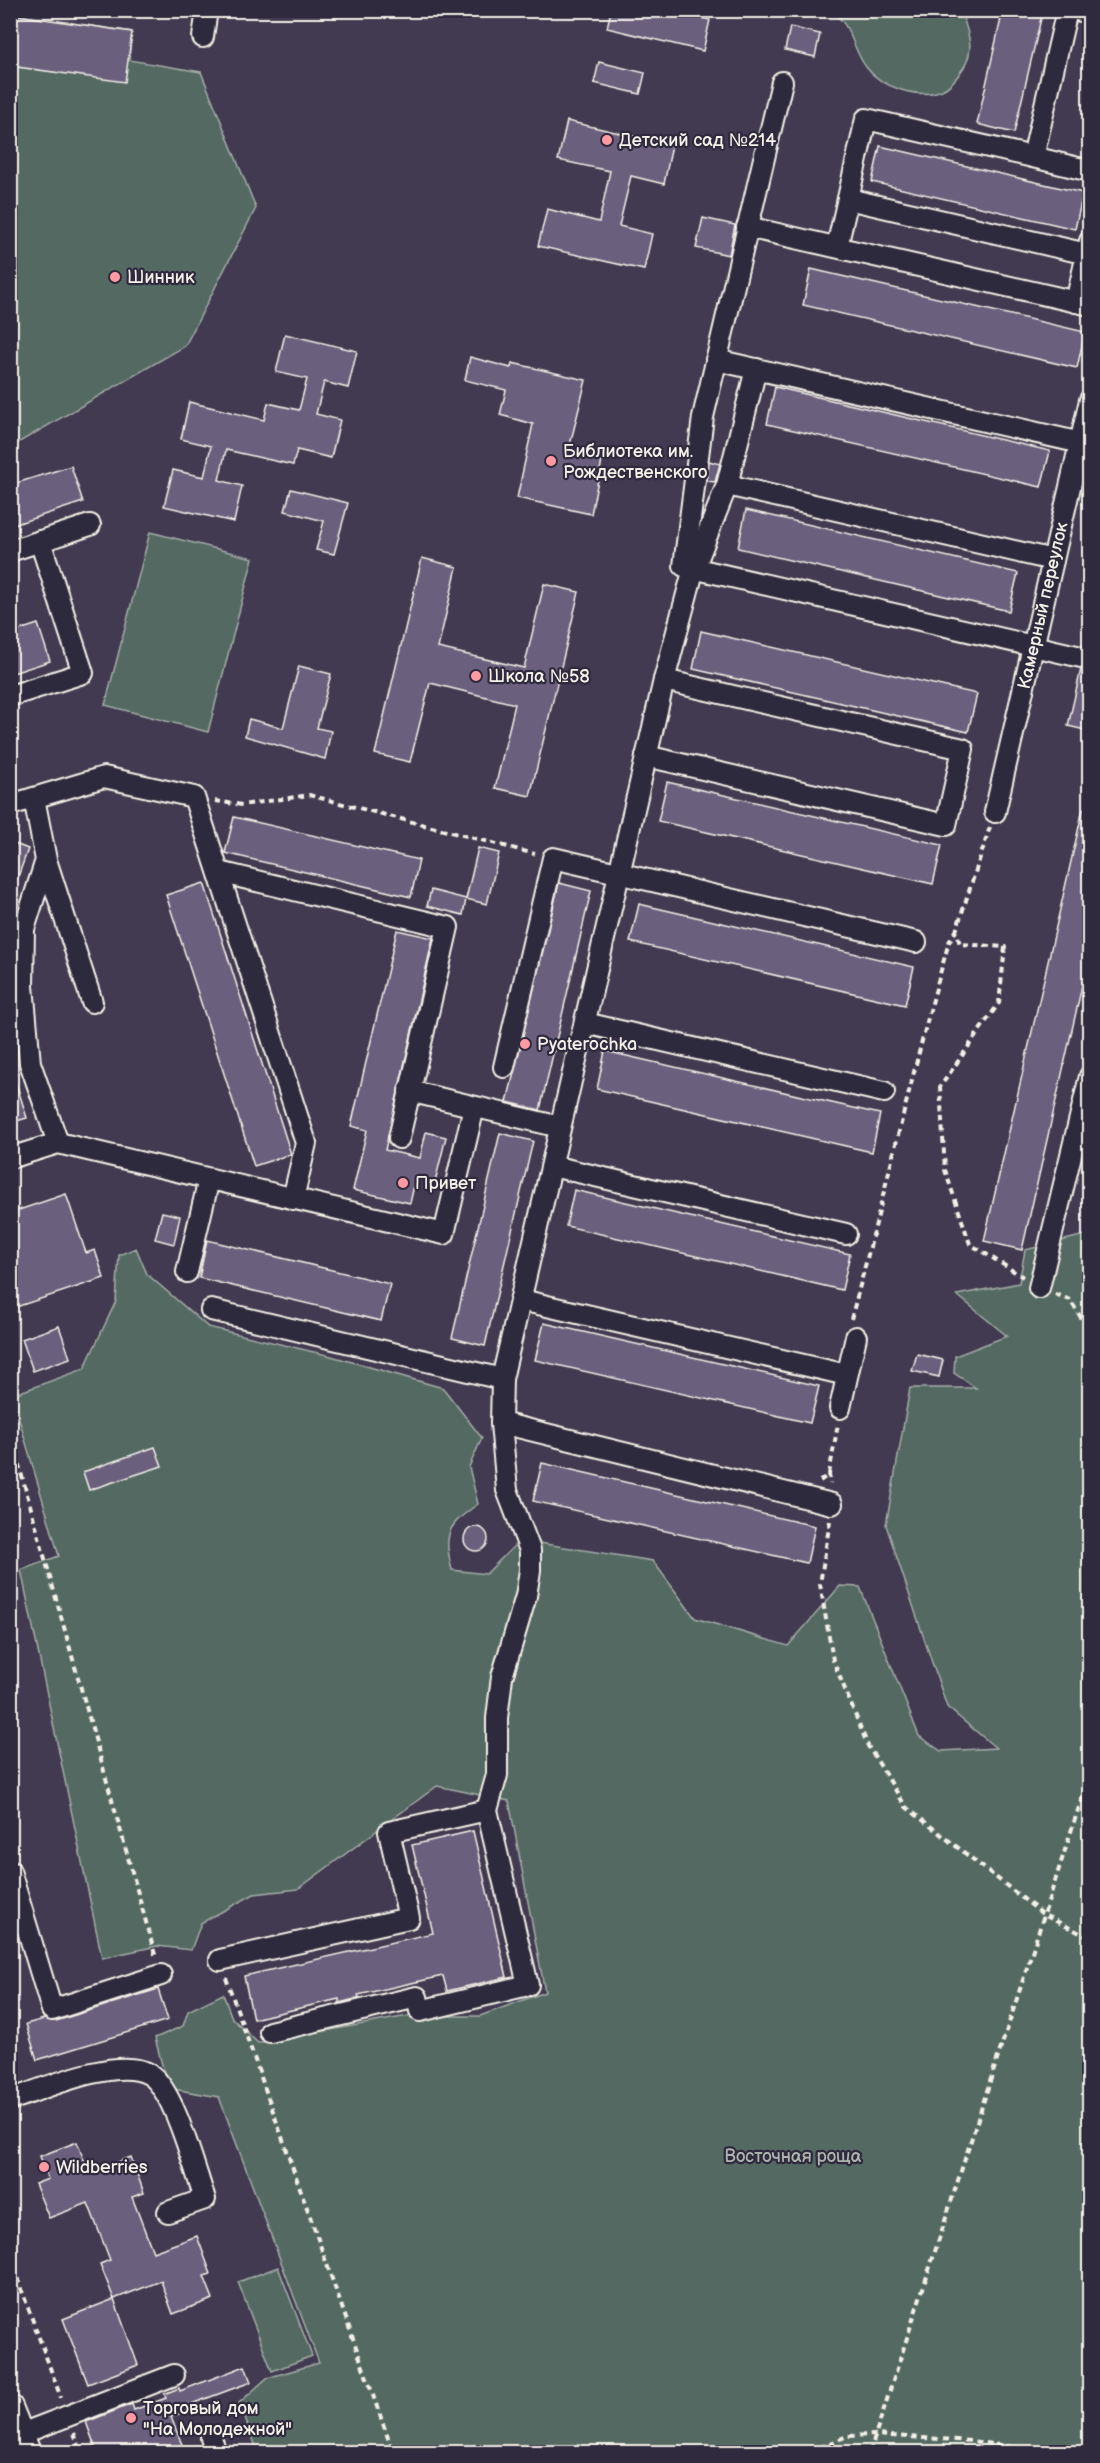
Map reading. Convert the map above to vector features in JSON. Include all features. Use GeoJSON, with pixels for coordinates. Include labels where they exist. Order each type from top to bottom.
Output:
{"type":"FeatureCollection","features":[{"type":"Feature","properties":{"kind":"main road"},"geometry":{"type":"LineString","coordinates":[[10,2407],[25,2443]]}},
{"type":"Feature","properties":{"kind":"street"},"geometry":{"type":"LineString","coordinates":[[202,37],[207,10]]}},
{"type":"Feature","properties":{"kind":"street"},"geometry":{"type":"LineString","coordinates":[[1033,158],[1067,10]]}},
{"type":"Feature","properties":{"kind":"street"},"geometry":{"type":"LineString","coordinates":[[1077,10],[1089,13]]}},
{"type":"Feature","properties":{"kind":"street"},"geometry":{"type":"LineString","coordinates":[[270,2032],[417,1997],[420,2011],[528,1985],[487,1810],[497,1775],[497,1718],[502,1677],[526,1596],[530,1570],[527,1540],[507,1490],[501,1424],[502,1379],[689,567],[703,417],[782,82]]}},
{"type":"Feature","properties":{"kind":"street"},"geometry":{"type":"LineString","coordinates":[[837,247],[866,119],[1089,171]]}},
{"type":"Feature","properties":{"kind":"street"},"geometry":{"type":"LineString","coordinates":[[747,227],[1083,304],[1088,248],[848,199]]}},
{"type":"Feature","properties":{"kind":"street"},"geometry":{"type":"LineString","coordinates":[[716,360],[1084,444]]}},
{"type":"Feature","properties":{"kind":"street"},"geometry":{"type":"LineString","coordinates":[[689,567],[727,485],[756,369]]}},
{"type":"Feature","properties":{"kind":"street","name":"Камерный переулок"},"geometry":{"type":"LineString","coordinates":[[995,812],[1053,560],[1084,444],[1089,400]]}},
{"type":"Feature","properties":{"kind":"street"},"geometry":{"type":"LineString","coordinates":[[727,485],[1053,560]]}},
{"type":"Feature","properties":{"kind":"street"},"geometry":{"type":"LineString","coordinates":[[10,551],[90,525]]}},
{"type":"Feature","properties":{"kind":"street"},"geometry":{"type":"LineString","coordinates":[[10,696],[83,673],[40,541]]}},
{"type":"Feature","properties":{"kind":"street"},"geometry":{"type":"LineString","coordinates":[[689,567],[1089,659]]}},
{"type":"Feature","properties":{"kind":"street"},"geometry":{"type":"LineString","coordinates":[[646,756],[946,825],[963,749],[664,680]]}},
{"type":"Feature","properties":{"kind":"street"},"geometry":{"type":"LineString","coordinates":[[10,805],[104,777],[194,797],[306,1143],[293,1199]]}},
{"type":"Feature","properties":{"kind":"street"},"geometry":{"type":"LineString","coordinates":[[34,798],[46,860],[92,1002]]}},
{"type":"Feature","properties":{"kind":"street"},"geometry":{"type":"LineString","coordinates":[[504,1067],[553,858],[916,942]]}},
{"type":"Feature","properties":{"kind":"street"},"geometry":{"type":"LineString","coordinates":[[46,860],[24,929],[23,986],[30,1063],[58,1143]]}},
{"type":"Feature","properties":{"kind":"street"},"geometry":{"type":"LineString","coordinates":[[219,872],[448,927],[399,1138]]}},
{"type":"Feature","properties":{"kind":"street"},"geometry":{"type":"LineString","coordinates":[[585,1023],[884,1092]]}},
{"type":"Feature","properties":{"kind":"street"},"geometry":{"type":"LineString","coordinates":[[1039,1288],[1082,1136],[1089,1076]]}},
{"type":"Feature","properties":{"kind":"street"},"geometry":{"type":"LineString","coordinates":[[410,1092],[560,1127]]}},
{"type":"Feature","properties":{"kind":"street"},"geometry":{"type":"LineString","coordinates":[[10,1158],[58,1143],[444,1234],[474,1107]]}},
{"type":"Feature","properties":{"kind":"street"},"geometry":{"type":"LineString","coordinates":[[552,1166],[846,1234]]}},
{"type":"Feature","properties":{"kind":"street"},"geometry":{"type":"LineString","coordinates":[[187,1272],[209,1179]]}},
{"type":"Feature","properties":{"kind":"street"},"geometry":{"type":"LineString","coordinates":[[521,1300],[847,1375]]}},
{"type":"Feature","properties":{"kind":"street"},"geometry":{"type":"LineString","coordinates":[[211,1310],[502,1379]]}},
{"type":"Feature","properties":{"kind":"street"},"geometry":{"type":"LineString","coordinates":[[840,1408],[856,1337]]}},
{"type":"Feature","properties":{"kind":"street"},"geometry":{"type":"LineString","coordinates":[[501,1424],[832,1504]]}},
{"type":"Feature","properties":{"kind":"street"},"geometry":{"type":"LineString","coordinates":[[220,1960],[408,1918],[389,1832],[487,1810]]}},
{"type":"Feature","properties":{"kind":"street"},"geometry":{"type":"LineString","coordinates":[[10,1871],[52,2010],[161,1975]]}},
{"type":"Feature","properties":{"kind":"street"},"geometry":{"type":"LineString","coordinates":[[10,2100],[105,2070],[128,2069],[148,2074],[161,2085],[172,2106],[205,2199],[168,2212]]}},
{"type":"Feature","properties":{"kind":"street"},"geometry":{"type":"LineString","coordinates":[[25,2443],[68,2416],[174,2375]]}},
{"type":"Feature","properties":{"kind":"path"},"geometry":{"type":"LineString","coordinates":[[194,797],[242,805],[309,795],[553,858]]}},
{"type":"Feature","properties":{"kind":"path"},"geometry":{"type":"LineString","coordinates":[[856,1337],[850,1322],[880,1214],[918,1052],[949,942],[957,931],[995,812]]}},
{"type":"Feature","properties":{"kind":"path"},"geometry":{"type":"LineString","coordinates":[[957,931],[960,944],[1005,947],[999,1003],[940,1087],[945,1170],[970,1244],[1039,1288],[1071,1300],[1089,1332]]}},
{"type":"Feature","properties":{"kind":"path"},"geometry":{"type":"LineString","coordinates":[[829,1474],[840,1408]]}},
{"type":"Feature","properties":{"kind":"path"},"geometry":{"type":"LineString","coordinates":[[10,1433],[161,1975]]}},
{"type":"Feature","properties":{"kind":"path"},"geometry":{"type":"LineString","coordinates":[[832,1504],[820,1584],[833,1660],[868,1746],[906,1807],[1044,1915],[1089,1938]]}},
{"type":"Feature","properties":{"kind":"path"},"geometry":{"type":"LineString","coordinates":[[870,2452],[1089,1773]]}},
{"type":"Feature","properties":{"kind":"path"},"geometry":{"type":"LineString","coordinates":[[220,1960],[393,2452]]}},
{"type":"Feature","properties":{"kind":"path"},"geometry":{"type":"LineString","coordinates":[[10,2258],[81,2452]]}},
{"type":"Feature","properties":{"kind":"path"},"geometry":{"type":"LineString","coordinates":[[1084,2452],[1085,2401],[1089,2396]]}},
{"type":"Feature","properties":{"kind":"path"},"geometry":{"type":"LineString","coordinates":[[810,2452],[847,2436],[876,2435],[972,2441],[1048,2452]]}},
{"type":"Feature","properties":{"kind":"green space"},"geometry":{"type":"Polygon","coordinates":[[[830,11],[961,11],[970,46],[968,60],[949,86],[942,90],[922,93],[901,90],[890,86],[866,67],[843,22],[830,11]]]}},
{"type":"Feature","properties":{"kind":"green space","name":"Шинник"},"geometry":{"type":"Polygon","coordinates":[[[11,14],[132,32],[129,60],[201,72],[256,208],[185,346],[11,447],[11,14]]]}},
{"type":"Feature","properties":{"kind":"green space"},"geometry":{"type":"Polygon","coordinates":[[[150,532],[253,558],[208,732],[105,705],[150,532]]]}},
{"type":"Feature","properties":{"kind":"green space","name":"Восточная роща"},"geometry":{"type":"Polygon","coordinates":[[[1089,1234],[1089,2452],[258,2452],[239,2403],[267,2378],[319,2363],[219,2097],[173,2089],[162,2065],[155,2038],[183,2026],[188,2011],[223,1994],[232,2018],[258,2043],[408,2016],[480,2016],[545,1992],[509,1801],[437,1786],[298,1889],[254,1894],[201,1923],[191,1950],[157,1946],[102,1958],[21,1570],[59,1556],[12,1395],[84,1369],[116,1301],[119,1255],[136,1248],[147,1274],[208,1327],[331,1356],[443,1388],[482,1438],[469,1467],[478,1504],[454,1525],[448,1539],[452,1570],[486,1574],[520,1540],[653,1561],[695,1618],[788,1646],[840,1586],[860,1587],[919,1736],[941,1751],[996,1748],[947,1707],[886,1525],[910,1388],[976,1388],[954,1373],[955,1356],[1007,1336],[957,1295],[1019,1283],[1025,1250],[1089,1234]]]}},
{"type":"Feature","properties":{"kind":"green space"},"geometry":{"type":"Polygon","coordinates":[[[278,2267],[312,2356],[272,2371],[238,2282],[278,2267]]]}},
{"type":"Feature","properties":{"kind":"building"},"geometry":{"type":"Polygon","coordinates":[[[611,10],[684,10],[683,14],[710,20],[703,51],[607,28],[611,10]]]}},
{"type":"Feature","properties":{"kind":"building"},"geometry":{"type":"Polygon","coordinates":[[[1003,10],[1043,10],[1014,133],[977,124],[1003,10]]]}},
{"type":"Feature","properties":{"kind":"building"},"geometry":{"type":"Polygon","coordinates":[[[10,14],[132,32],[125,82],[10,66],[10,14]]]}},
{"type":"Feature","properties":{"kind":"building"},"geometry":{"type":"Polygon","coordinates":[[[790,27],[820,34],[815,57],[785,50],[790,27]]]}},
{"type":"Feature","properties":{"kind":"building"},"geometry":{"type":"Polygon","coordinates":[[[599,62],[645,73],[640,94],[594,83],[599,62]]]}},
{"type":"Feature","properties":{"kind":"building","name":"Детский сад №214"},"geometry":{"type":"Polygon","coordinates":[[[567,121],[672,145],[664,184],[631,176],[619,226],[652,234],[644,270],[538,246],[547,209],[599,222],[610,171],[558,160],[567,121]]]}},
{"type":"Feature","properties":{"kind":"building"},"geometry":{"type":"Polygon","coordinates":[[[880,146],[1083,193],[1075,229],[872,182],[880,146]]]}},
{"type":"Feature","properties":{"kind":"building"},"geometry":{"type":"Polygon","coordinates":[[[703,218],[735,225],[729,255],[696,248],[703,218]]]}},
{"type":"Feature","properties":{"kind":"building"},"geometry":{"type":"Polygon","coordinates":[[[811,269],[1085,332],[1077,368],[803,305],[811,269]]]}},
{"type":"Feature","properties":{"kind":"building"},"geometry":{"type":"Polygon","coordinates":[[[285,334],[357,351],[348,388],[324,382],[316,414],[340,420],[331,458],[297,450],[293,465],[226,450],[219,480],[242,486],[234,522],[164,506],[173,470],[204,477],[211,446],[181,439],[189,402],[264,420],[268,403],[299,410],[307,379],[276,372],[285,334]]]}},
{"type":"Feature","properties":{"kind":"building"},"geometry":{"type":"Polygon","coordinates":[[[470,357],[511,368],[512,363],[586,380],[569,449],[603,456],[591,514],[517,498],[533,424],[500,415],[506,390],[465,380],[470,357]]]}},
{"type":"Feature","properties":{"kind":"building"},"geometry":{"type":"Polygon","coordinates":[[[775,387],[1050,451],[1041,487],[767,424],[775,387]]]}},
{"type":"Feature","properties":{"kind":"building"},"geometry":{"type":"Polygon","coordinates":[[[709,461],[720,464],[715,482],[707,481],[709,461]]]}},
{"type":"Feature","properties":{"kind":"building"},"geometry":{"type":"Polygon","coordinates":[[[71,466],[83,502],[10,526],[10,485],[71,466]]]}},
{"type":"Feature","properties":{"kind":"building"},"geometry":{"type":"Polygon","coordinates":[[[291,489],[348,503],[334,554],[316,550],[324,521],[285,511],[291,489]]]}},
{"type":"Feature","properties":{"kind":"building"},"geometry":{"type":"Polygon","coordinates":[[[746,510],[1018,573],[1009,611],[738,548],[746,510]]]}},
{"type":"Feature","properties":{"kind":"building","name":"Школа №58"},"geometry":{"type":"Polygon","coordinates":[[[422,558],[457,567],[438,648],[524,668],[544,584],[579,592],[530,796],[495,788],[515,704],[430,683],[410,762],[375,754],[422,558]]]}},
{"type":"Feature","properties":{"kind":"building"},"geometry":{"type":"Polygon","coordinates":[[[38,624],[50,661],[10,674],[10,633],[38,624]]]}},
{"type":"Feature","properties":{"kind":"building"},"geometry":{"type":"Polygon","coordinates":[[[701,631],[977,694],[968,732],[693,669],[701,631]]]}},
{"type":"Feature","properties":{"kind":"building"},"geometry":{"type":"Polygon","coordinates":[[[299,666],[331,674],[317,728],[331,731],[325,759],[245,736],[249,719],[283,728],[299,666]]]}},
{"type":"Feature","properties":{"kind":"building"},"geometry":{"type":"Polygon","coordinates":[[[1081,669],[1089,671],[1089,731],[1068,726],[1081,669]]]}},
{"type":"Feature","properties":{"kind":"building"},"geometry":{"type":"Polygon","coordinates":[[[667,782],[942,845],[933,884],[658,821],[667,782]]]}},
{"type":"Feature","properties":{"kind":"building"},"geometry":{"type":"Polygon","coordinates":[[[1083,809],[1089,809],[1089,955],[1022,1250],[984,1241],[1083,809]]]}},
{"type":"Feature","properties":{"kind":"building"},"geometry":{"type":"Polygon","coordinates":[[[234,817],[419,860],[411,897],[225,853],[234,817]]]}},
{"type":"Feature","properties":{"kind":"building"},"geometry":{"type":"Polygon","coordinates":[[[10,842],[28,849],[13,891],[10,891],[10,842]]]}},
{"type":"Feature","properties":{"kind":"building"},"geometry":{"type":"Polygon","coordinates":[[[478,848],[499,853],[487,904],[466,899],[478,848]]]}},
{"type":"Feature","properties":{"kind":"building"},"geometry":{"type":"Polygon","coordinates":[[[204,883],[291,1154],[254,1166],[166,895],[204,883]]]}},
{"type":"Feature","properties":{"kind":"building"},"geometry":{"type":"Polygon","coordinates":[[[559,883],[591,891],[540,1110],[507,1102],[559,883]]]}},
{"type":"Feature","properties":{"kind":"building"},"geometry":{"type":"Polygon","coordinates":[[[431,890],[466,899],[463,915],[427,906],[431,890]]]}},
{"type":"Feature","properties":{"kind":"building"},"geometry":{"type":"Polygon","coordinates":[[[639,904],[914,967],[905,1005],[630,942],[639,904]]]}},
{"type":"Feature","properties":{"kind":"building"},"geometry":{"type":"Polygon","coordinates":[[[397,930],[433,938],[385,1150],[420,1158],[426,1132],[446,1137],[435,1182],[416,1177],[410,1203],[353,1190],[367,1130],[351,1126],[397,930]]]}},
{"type":"Feature","properties":{"kind":"building"},"geometry":{"type":"Polygon","coordinates":[[[605,1051],[880,1114],[872,1152],[597,1089],[605,1051]]]}},
{"type":"Feature","properties":{"kind":"building"},"geometry":{"type":"Polygon","coordinates":[[[14,1076],[27,1118],[10,1123],[10,1077],[14,1076]]]}},
{"type":"Feature","properties":{"kind":"building"},"geometry":{"type":"Polygon","coordinates":[[[500,1133],[533,1141],[485,1346],[452,1338],[500,1133]]]}},
{"type":"Feature","properties":{"kind":"building"},"geometry":{"type":"Polygon","coordinates":[[[574,1190],[850,1254],[842,1290],[566,1226],[574,1190]]]}},
{"type":"Feature","properties":{"kind":"building"},"geometry":{"type":"Polygon","coordinates":[[[66,1194],[86,1253],[95,1250],[104,1278],[10,1309],[10,1270],[17,1267],[10,1247],[10,1213],[66,1194]]]}},
{"type":"Feature","properties":{"kind":"building"},"geometry":{"type":"Polygon","coordinates":[[[162,1212],[180,1216],[174,1244],[155,1239],[162,1212]]]}},
{"type":"Feature","properties":{"kind":"building"},"geometry":{"type":"Polygon","coordinates":[[[207,1240],[390,1284],[381,1321],[199,1278],[207,1240]]]}},
{"type":"Feature","properties":{"kind":"building"},"geometry":{"type":"Polygon","coordinates":[[[544,1323],[819,1386],[810,1423],[535,1360],[544,1323]]]}},
{"type":"Feature","properties":{"kind":"building"},"geometry":{"type":"Polygon","coordinates":[[[59,1326],[70,1358],[33,1371],[22,1339],[59,1326]]]}},
{"type":"Feature","properties":{"kind":"building"},"geometry":{"type":"Polygon","coordinates":[[[917,1354],[943,1360],[939,1377],[912,1371],[917,1354]]]}},
{"type":"Feature","properties":{"kind":"building"},"geometry":{"type":"Polygon","coordinates":[[[155,1447],[162,1466],[89,1490],[83,1472],[155,1447]]]}},
{"type":"Feature","properties":{"kind":"building"},"geometry":{"type":"Polygon","coordinates":[[[542,1463],[815,1526],[807,1563],[533,1501],[542,1463]]]}},
{"type":"Feature","properties":{"kind":"building"},"geometry":{"type":"Polygon","coordinates":[[[476,1527],[485,1530],[488,1539],[485,1548],[476,1551],[467,1548],[464,1539],[467,1530],[476,1527]]]}},
{"type":"Feature","properties":{"kind":"building"},"geometry":{"type":"Polygon","coordinates":[[[473,1831],[507,1977],[447,1991],[443,1976],[358,1995],[359,1998],[339,2003],[339,1999],[253,2019],[244,1976],[433,1933],[412,1845],[473,1831]]]}},
{"type":"Feature","properties":{"kind":"building"},"geometry":{"type":"Polygon","coordinates":[[[158,1989],[168,2020],[37,2060],[26,2024],[44,2019],[56,2021],[158,1989]]]}},
{"type":"Feature","properties":{"kind":"building"},"geometry":{"type":"Polygon","coordinates":[[[77,2142],[89,2173],[131,2157],[144,2193],[132,2197],[153,2252],[197,2236],[211,2274],[204,2276],[213,2299],[173,2314],[161,2281],[114,2299],[100,2264],[110,2260],[88,2203],[49,2218],[35,2184],[48,2179],[40,2156],[77,2142]]]}},
{"type":"Feature","properties":{"kind":"building"},"geometry":{"type":"Polygon","coordinates":[[[114,2299],[138,2365],[88,2384],[63,2319],[114,2299]]]}},
{"type":"Feature","properties":{"kind":"building","name":"Торговый дом \"На Молодежной\""},"geometry":{"type":"Polygon","coordinates":[[[245,2366],[251,2382],[186,2406],[188,2410],[171,2417],[185,2452],[97,2452],[86,2422],[132,2404],[134,2410],[166,2398],[164,2394],[179,2388],[180,2391],[245,2366]]]}},
{"type":"Feature","properties":{"kind":"place","name":"Детский сад №214"},"geometry":{"type":"Point","coordinates":[607,140]}},
{"type":"Feature","properties":{"kind":"place","name":"Шинник"},"geometry":{"type":"Point","coordinates":[115,277]}},
{"type":"Feature","properties":{"kind":"place","name":"Библиотека им. Рождественского"},"geometry":{"type":"Point","coordinates":[551,461]}},
{"type":"Feature","properties":{"kind":"place","name":"Школа №58"},"geometry":{"type":"Point","coordinates":[476,676]}},
{"type":"Feature","properties":{"kind":"place","name":"Pyaterochka"},"geometry":{"type":"Point","coordinates":[525,1044]}},
{"type":"Feature","properties":{"kind":"place","name":"Привет"},"geometry":{"type":"Point","coordinates":[403,1183]}},
{"type":"Feature","properties":{"kind":"place","name":"Wildberries"},"geometry":{"type":"Point","coordinates":[44,2167]}},
{"type":"Feature","properties":{"kind":"place","name":"Торговый дом \"На Молодежной\""},"geometry":{"type":"Point","coordinates":[131,2418]}}]}
